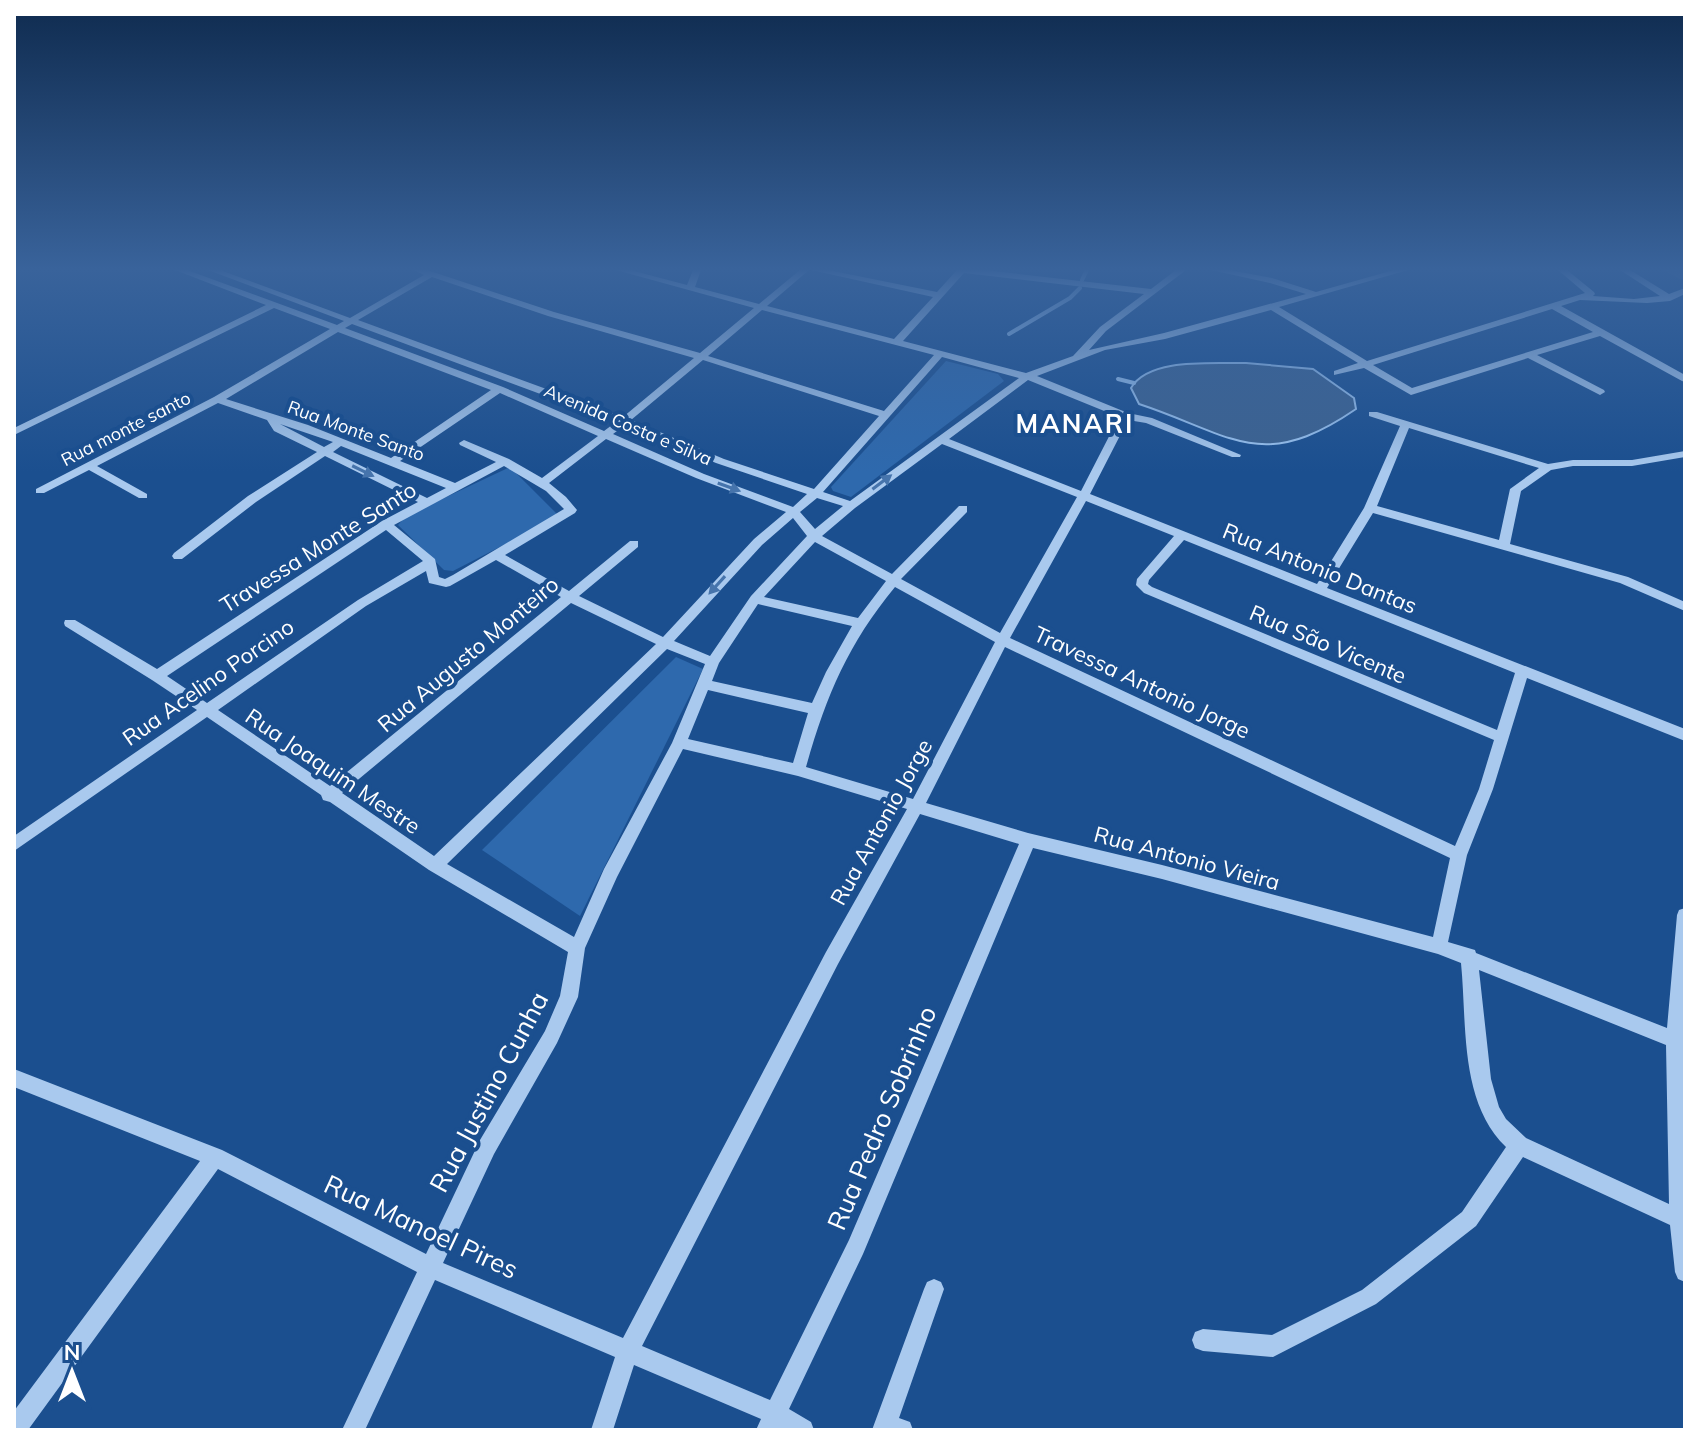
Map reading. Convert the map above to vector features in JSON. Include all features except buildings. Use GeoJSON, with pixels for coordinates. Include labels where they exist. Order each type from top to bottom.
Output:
{"type":"FeatureCollection","features":[{"type":"Feature","properties":{"kind":"street"},"geometry":{"type":"LineString","coordinates":[[14,432],[208,337]]}},
{"type":"Feature","properties":{"kind":"street","name":"Rua monte santo"},"geometry":{"type":"LineString","coordinates":[[40,491],[218,399],[327,337]]}},
{"type":"Feature","properties":{"kind":"street","name":"Avenida Costa e Silva"},"geometry":{"type":"LineString","coordinates":[[360,337],[499,389],[700,476],[793,511]]}},
{"type":"Feature","properties":{"kind":"street","name":"Avenida Costa e Silva"},"geometry":{"type":"LineString","coordinates":[[395,337],[624,421],[720,461],[851,505]]}},
{"type":"Feature","properties":{"kind":"street"},"geometry":{"type":"LineString","coordinates":[[634,337],[884,414]]}},
{"type":"Feature","properties":{"kind":"street"},"geometry":{"type":"LineString","coordinates":[[541,484],[606,436],[724,337]]}},
{"type":"Feature","properties":{"kind":"street"},"geometry":{"type":"LineString","coordinates":[[876,337],[1062,388],[1125,416],[1148,420],[1236,455]]}},
{"type":"Feature","properties":{"kind":"street"},"geometry":{"type":"LineString","coordinates":[[896,343],[901,337]]}},
{"type":"Feature","properties":{"kind":"street"},"geometry":{"type":"LineString","coordinates":[[1078,357],[1096,337]]}},
{"type":"Feature","properties":{"kind":"street","name":"Rua Justino Cunha"},"geometry":{"type":"LineString","coordinates":[[353,1430],[487,1147],[551,1037],[569,997],[577,948],[610,874],[679,743],[713,662],[755,599],[814,536],[851,505],[1026,377],[1103,348],[1158,337]]}},
{"type":"Feature","properties":{"kind":"street"},"geometry":{"type":"LineString","coordinates":[[1321,337],[1409,392],[1425,390],[1585,337]]}},
{"type":"Feature","properties":{"kind":"street"},"geometry":{"type":"LineString","coordinates":[[1337,373],[1446,337]]}},
{"type":"Feature","properties":{"kind":"street"},"geometry":{"type":"LineString","coordinates":[[1612,337],[1685,379]]}},
{"type":"Feature","properties":{"kind":"street"},"geometry":{"type":"LineString","coordinates":[[435,865],[664,644],[749,551],[817,492],[940,354]]}},
{"type":"Feature","properties":{"kind":"street"},"geometry":{"type":"LineString","coordinates":[[1529,355],[1600,392]]}},
{"type":"Feature","properties":{"kind":"street","name":"Rua monte santo"},"geometry":{"type":"LineString","coordinates":[[392,462],[499,389]]}},
{"type":"Feature","properties":{"kind":"street"},"geometry":{"type":"LineString","coordinates":[[218,399],[272,421]]}},
{"type":"Feature","properties":{"kind":"street"},"geometry":{"type":"LineString","coordinates":[[1373,414],[1548,467]]}},
{"type":"Feature","properties":{"kind":"street","name":"Rua Antonio Jorge"},"geometry":{"type":"LineString","coordinates":[[602,1430],[628,1350],[824,971],[918,804],[1002,640],[1084,496],[1125,416]]}},
{"type":"Feature","properties":{"kind":"street","name":"Rua Monte Santo"},"geometry":{"type":"LineString","coordinates":[[272,421],[281,420],[457,488]]}},
{"type":"Feature","properties":{"kind":"street","name":"Rua Monte Santo"},"geometry":{"type":"LineString","coordinates":[[272,421],[278,429],[425,501]]}},
{"type":"Feature","properties":{"kind":"street"},"geometry":{"type":"LineString","coordinates":[[1320,589],[1370,508],[1406,424]]}},
{"type":"Feature","properties":{"kind":"street","name":"Rua Antonio Dantas"},"geometry":{"type":"LineString","coordinates":[[940,439],[1685,735]]}},
{"type":"Feature","properties":{"kind":"street"},"geometry":{"type":"LineString","coordinates":[[178,556],[252,499],[340,442]]}},
{"type":"Feature","properties":{"kind":"street"},"geometry":{"type":"LineString","coordinates":[[386,524],[431,562],[433,580],[446,583],[498,556],[571,510],[541,484],[505,461],[464,443]]}},
{"type":"Feature","properties":{"kind":"street"},"geometry":{"type":"LineString","coordinates":[[1503,547],[1516,489],[1548,467],[1573,463],[1632,463],[1685,454]]}},
{"type":"Feature","properties":{"kind":"street","name":"Travessa Monte Santo"},"geometry":{"type":"LineString","coordinates":[[157,676],[386,524],[505,461]]}},
{"type":"Feature","properties":{"kind":"street"},"geometry":{"type":"LineString","coordinates":[[700,476],[720,461]]}},
{"type":"Feature","properties":{"kind":"street"},"geometry":{"type":"LineString","coordinates":[[90,466],[143,496]]}},
{"type":"Feature","properties":{"kind":"street"},"geometry":{"type":"LineString","coordinates":[[1370,508],[1624,580],[1685,607]]}},
{"type":"Feature","properties":{"kind":"street"},"geometry":{"type":"LineString","coordinates":[[798,770],[816,709],[839,657],[893,577],[963,509]]}},
{"type":"Feature","properties":{"kind":"street"},"geometry":{"type":"LineString","coordinates":[[793,511],[814,536]]}},
{"type":"Feature","properties":{"kind":"street","name":"Rua São Vicente"},"geometry":{"type":"LineString","coordinates":[[1182,535],[1143,579],[1142,585],[1154,594],[1500,737]]}},
{"type":"Feature","properties":{"kind":"street","name":"Travessa Antonio Jorge"},"geometry":{"type":"LineString","coordinates":[[814,536],[1002,640],[1459,855]]}},
{"type":"Feature","properties":{"kind":"street","name":"Rua Augusto Monteiro"},"geometry":{"type":"LineString","coordinates":[[328,796],[634,544]]}},
{"type":"Feature","properties":{"kind":"street"},"geometry":{"type":"LineString","coordinates":[[498,556],[568,597],[664,644],[713,662]]}},
{"type":"Feature","properties":{"kind":"street","name":"Rua Acelino Porcino"},"geometry":{"type":"LineString","coordinates":[[14,844],[362,603],[431,562]]}},
{"type":"Feature","properties":{"kind":"street"},"geometry":{"type":"LineString","coordinates":[[755,599],[861,623]]}},
{"type":"Feature","properties":{"kind":"street","name":"Rua Joaquim Mestre"},"geometry":{"type":"LineString","coordinates":[[70,623],[157,676],[328,796],[435,865],[577,948]]}},
{"type":"Feature","properties":{"kind":"street"},"geometry":{"type":"LineString","coordinates":[[1439,946],[1459,855],[1486,789],[1522,672]]}},
{"type":"Feature","properties":{"kind":"street"},"geometry":{"type":"LineString","coordinates":[[703,684],[816,709]]}},
{"type":"Feature","properties":{"kind":"street","name":"Rua Antonio Vieira"},"geometry":{"type":"LineString","coordinates":[[679,743],[798,770],[918,804],[1028,840],[1162,872],[1439,946],[1675,1040]]}},
{"type":"Feature","properties":{"kind":"street","name":"Rua Pedro Sobrinho"},"geometry":{"type":"LineString","coordinates":[[771,1422],[856,1247],[1028,840]]}},
{"type":"Feature","properties":{"kind":"street"},"geometry":{"type":"LineString","coordinates":[[1685,915],[1675,1040],[1679,1219],[1685,1272]]}},
{"type":"Feature","properties":{"kind":"street"},"geometry":{"type":"LineString","coordinates":[[1469,956],[1483,1087],[1490,1111],[1502,1131],[1519,1145],[1679,1219]]}},
{"type":"Feature","properties":{"kind":"street","name":"Rua Manoel Pires"},"geometry":{"type":"LineString","coordinates":[[14,1078],[215,1157],[429,1267],[628,1350],[771,1422],[803,1430]]}},
{"type":"Feature","properties":{"kind":"street"},"geometry":{"type":"LineString","coordinates":[[1203,1340],[1273,1346],[1369,1297],[1469,1219],[1519,1145]]}},
{"type":"Feature","properties":{"kind":"street"},"geometry":{"type":"LineString","coordinates":[[16,1423],[215,1157]]}},
{"type":"Feature","properties":{"kind":"street"},"geometry":{"type":"LineString","coordinates":[[890,1428],[934,1289]]}},
{"type":"Feature","properties":{"kind":"shaded area"},"geometry":{"type":"Polygon","coordinates":[[[946,361],[998,374],[1004,381],[851,497],[833,491],[831,487],[946,361]]]}},
{"type":"Feature","properties":{"kind":"shaded area"},"geometry":{"type":"Polygon","coordinates":[[[1246,363],[1313,369],[1354,398],[1356,409],[1323,429],[1295,440],[1270,444],[1247,442],[1139,404],[1131,388],[1152,371],[1167,367],[1246,363]]]}},
{"type":"Feature","properties":{"kind":"shaded area"},"geometry":{"type":"Polygon","coordinates":[[[510,467],[557,514],[556,518],[453,571],[444,570],[398,525],[406,516],[510,467]]]}},
{"type":"Feature","properties":{"kind":"shaded area"},"geometry":{"type":"Polygon","coordinates":[[[676,657],[703,669],[580,916],[482,850],[676,657]]]}},
{"type":"Feature","properties":{"kind":"waterway"},"geometry":{"type":"LineString","coordinates":[[1118,379],[1134,383]]}},
{"type":"Feature","properties":{"kind":"district","name":"MANARI"},"geometry":{"type":"Point","coordinates":[1075,424]}}]}
